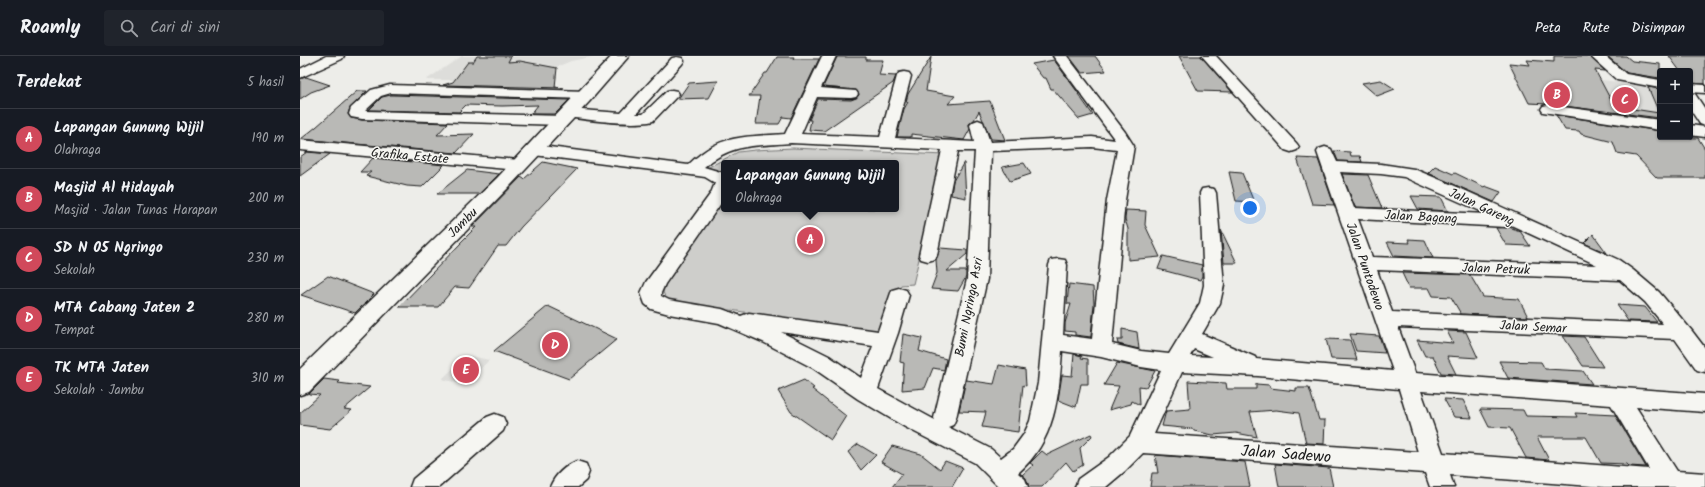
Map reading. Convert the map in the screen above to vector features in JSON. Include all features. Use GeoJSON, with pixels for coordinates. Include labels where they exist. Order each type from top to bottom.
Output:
{"type":"FeatureCollection","features":[{"type":"Feature","properties":{"kind":"street"},"geometry":{"type":"LineString","coordinates":[[300,74],[337,56]]}},
{"type":"Feature","properties":{"kind":"street","name":"Jambu"},"geometry":{"type":"LineString","coordinates":[[300,385],[534,150],[587,95],[621,56]]}},
{"type":"Feature","properties":{"kind":"street"},"geometry":{"type":"LineString","coordinates":[[791,138],[829,56]]}},
{"type":"Feature","properties":{"kind":"street"},"geometry":{"type":"LineString","coordinates":[[1060,56],[1126,146],[1116,200],[1101,349]]}},
{"type":"Feature","properties":{"kind":"street"},"geometry":{"type":"LineString","coordinates":[[1209,56],[1291,147]]}},
{"type":"Feature","properties":{"kind":"street"},"geometry":{"type":"LineString","coordinates":[[1597,56],[1622,77],[1657,83]]}},
{"type":"Feature","properties":{"kind":"street"},"geometry":{"type":"LineString","coordinates":[[624,118],[677,61]]}},
{"type":"Feature","properties":{"kind":"street"},"geometry":{"type":"LineString","coordinates":[[886,144],[904,76]]}},
{"type":"Feature","properties":{"kind":"street"},"geometry":{"type":"LineString","coordinates":[[1693,88],[1705,89]]}},
{"type":"Feature","properties":{"kind":"street"},"geometry":{"type":"LineString","coordinates":[[587,95],[390,89],[376,93],[356,110],[356,114],[642,119],[648,118],[672,94]]}},
{"type":"Feature","properties":{"kind":"street"},"geometry":{"type":"LineString","coordinates":[[813,92],[851,94]]}},
{"type":"Feature","properties":{"kind":"street"},"geometry":{"type":"LineString","coordinates":[[1693,102],[1705,121]]}},
{"type":"Feature","properties":{"kind":"street"},"geometry":{"type":"LineString","coordinates":[[1548,109],[1657,125]]}},
{"type":"Feature","properties":{"kind":"street","name":"Bumi Ngringo Asri"},"geometry":{"type":"LineString","coordinates":[[945,418],[977,279],[983,147],[978,125]]}},
{"type":"Feature","properties":{"kind":"street"},"geometry":{"type":"LineString","coordinates":[[1693,130],[1705,132]]}},
{"type":"Feature","properties":{"kind":"street"},"geometry":{"type":"LineString","coordinates":[[691,170],[708,156],[728,146],[748,142],[791,138],[886,144],[983,147],[1092,142],[1126,146]]}},
{"type":"Feature","properties":{"kind":"street","name":"Grafika Estate"},"geometry":{"type":"LineString","coordinates":[[300,145],[519,164]]}},
{"type":"Feature","properties":{"kind":"street"},"geometry":{"type":"LineString","coordinates":[[928,255],[951,146]]}},
{"type":"Feature","properties":{"kind":"street"},"geometry":{"type":"LineString","coordinates":[[534,150],[691,170],[718,176],[721,179]]}},
{"type":"Feature","properties":{"kind":"street","name":"Jalan Puntodewo"},"geometry":{"type":"LineString","coordinates":[[1328,160],[1407,381],[1442,487]]}},
{"type":"Feature","properties":{"kind":"street","name":"Jalan Gareng"},"geometry":{"type":"LineString","coordinates":[[1328,160],[1408,173],[1518,222],[1626,273],[1653,298],[1705,364]]}},
{"type":"Feature","properties":{"kind":"street"},"geometry":{"type":"LineString","coordinates":[[721,190],[656,282],[651,293],[652,299],[658,304],[669,307],[729,319],[770,336],[821,362],[866,393],[913,420],[983,456],[1009,480],[1021,456],[1033,440],[1041,421],[1049,383],[1058,265]]}},
{"type":"Feature","properties":{"kind":"street"},"geometry":{"type":"LineString","coordinates":[[1087,487],[1116,464],[1138,443],[1175,363],[1210,303],[1214,285],[1208,193]]}},
{"type":"Feature","properties":{"kind":"street","name":"Jalan Bagong"},"geometry":{"type":"LineString","coordinates":[[1348,213],[1518,222]]}},
{"type":"Feature","properties":{"kind":"street","name":"Jalan Petruk"},"geometry":{"type":"LineString","coordinates":[[1365,264],[1626,273]]}},
{"type":"Feature","properties":{"kind":"street"},"geometry":{"type":"LineString","coordinates":[[866,393],[899,295]]}},
{"type":"Feature","properties":{"kind":"street"},"geometry":{"type":"LineString","coordinates":[[729,319],[741,318],[884,340]]}},
{"type":"Feature","properties":{"kind":"street","name":"Jalan Semar"},"geometry":{"type":"LineString","coordinates":[[1385,319],[1681,332]]}},
{"type":"Feature","properties":{"kind":"street"},"geometry":{"type":"LineString","coordinates":[[1190,338],[1258,368]]}},
{"type":"Feature","properties":{"kind":"street"},"geometry":{"type":"LineString","coordinates":[[1052,341],[1101,349],[1141,359],[1175,363],[1258,368],[1618,398],[1705,403]]}},
{"type":"Feature","properties":{"kind":"street"},"geometry":{"type":"LineString","coordinates":[[1618,398],[1672,484]]}},
{"type":"Feature","properties":{"kind":"street"},"geometry":{"type":"LineString","coordinates":[[422,487],[495,424]]}},
{"type":"Feature","properties":{"kind":"street","name":"Jalan Sadewo"},"geometry":{"type":"LineString","coordinates":[[1138,443],[1433,463],[1672,484],[1705,484]]}},
{"type":"Feature","properties":{"kind":"shaded area"},"geometry":{"type":"Polygon","coordinates":[[[462,56],[596,56],[571,61],[524,80],[426,80],[462,56]]]}},
{"type":"Feature","properties":{"kind":"shaded area"},"geometry":{"type":"Polygon","coordinates":[[[1577,77],[1657,87],[1657,123],[1597,114],[1577,77]]]}},
{"type":"Feature","properties":{"kind":"shaded area"},"geometry":{"type":"Polygon","coordinates":[[[793,148],[944,155],[913,284],[901,285],[886,333],[676,302],[666,299],[663,292],[666,284],[721,202],[721,212],[899,212],[899,160],[722,160],[738,152],[793,148]]]}},
{"type":"Feature","properties":{"kind":"shaded area"},"geometry":{"type":"Polygon","coordinates":[[[721,161],[721,175],[715,170],[705,169],[721,161]]]}},
{"type":"Feature","properties":{"kind":"shaded area"},"geometry":{"type":"Polygon","coordinates":[[[467,355],[489,360],[465,385],[442,379],[467,355]]]}},
{"type":"Feature","properties":{"kind":"building"},"geometry":{"type":"Polygon","coordinates":[[[477,56],[511,56],[508,62],[520,61],[557,68],[555,87],[564,88],[443,85],[453,82],[468,62],[473,62],[477,56]]]}},
{"type":"Feature","properties":{"kind":"building"},"geometry":{"type":"Polygon","coordinates":[[[1069,56],[1095,56],[1106,71],[1082,73],[1069,56]]]}},
{"type":"Feature","properties":{"kind":"building"},"geometry":{"type":"Polygon","coordinates":[[[1179,56],[1201,56],[1232,92],[1198,91],[1179,56]]]}},
{"type":"Feature","properties":{"kind":"building"},"geometry":{"type":"Polygon","coordinates":[[[1554,56],[1589,56],[1605,71],[1595,70],[1614,106],[1657,113],[1657,118],[1529,103],[1509,63],[1530,65],[1527,60],[1554,62],[1554,56]]]}},
{"type":"Feature","properties":{"kind":"building"},"geometry":{"type":"Polygon","coordinates":[[[1607,56],[1626,56],[1632,61],[1660,64],[1660,68],[1657,68],[1657,78],[1627,73],[1607,56]]]}},
{"type":"Feature","properties":{"kind":"building"},"geometry":{"type":"Polygon","coordinates":[[[1669,56],[1705,56],[1705,84],[1693,83],[1693,68],[1678,68],[1669,56]]]}},
{"type":"Feature","properties":{"kind":"building"},"geometry":{"type":"Polygon","coordinates":[[[777,57],[794,57],[793,59],[819,59],[791,118],[783,117],[779,124],[756,124],[760,96],[749,96],[765,73],[767,73],[777,57]]]}},
{"type":"Feature","properties":{"kind":"building"},"geometry":{"type":"Polygon","coordinates":[[[837,57],[866,57],[866,60],[883,60],[879,75],[896,76],[893,83],[824,131],[809,130],[811,120],[809,120],[818,99],[851,100],[859,95],[856,90],[823,87],[837,57]]]}},
{"type":"Feature","properties":{"kind":"building"},"geometry":{"type":"Polygon","coordinates":[[[931,57],[926,91],[955,96],[948,104],[990,101],[1005,140],[991,139],[979,111],[974,120],[969,124],[970,129],[964,140],[911,134],[911,137],[897,137],[904,109],[908,102],[906,102],[908,94],[931,57]]]}},
{"type":"Feature","properties":{"kind":"building"},"geometry":{"type":"Polygon","coordinates":[[[1054,60],[1093,115],[1079,119],[1053,89],[1051,89],[1046,78],[1043,78],[1032,64],[1054,60]]]}},
{"type":"Feature","properties":{"kind":"building"},"geometry":{"type":"Polygon","coordinates":[[[306,77],[330,85],[311,92],[300,99],[300,79],[306,77]]]}},
{"type":"Feature","properties":{"kind":"building"},"geometry":{"type":"Polygon","coordinates":[[[1381,80],[1395,89],[1377,96],[1362,83],[1381,80]]]}},
{"type":"Feature","properties":{"kind":"building"},"geometry":{"type":"Polygon","coordinates":[[[718,81],[709,98],[678,99],[689,83],[718,81]]]}},
{"type":"Feature","properties":{"kind":"building"},"geometry":{"type":"Polygon","coordinates":[[[1648,87],[1657,88],[1657,108],[1648,87]]]}},
{"type":"Feature","properties":{"kind":"building"},"geometry":{"type":"Polygon","coordinates":[[[357,91],[367,91],[350,108],[348,114],[351,118],[362,120],[448,123],[437,135],[474,134],[456,153],[301,139],[357,91]]]}},
{"type":"Feature","properties":{"kind":"building"},"geometry":{"type":"Polygon","coordinates":[[[391,95],[569,100],[555,114],[531,114],[538,105],[466,105],[459,112],[369,110],[382,97],[391,95]]]}},
{"type":"Feature","properties":{"kind":"building"},"geometry":{"type":"Polygon","coordinates":[[[1556,115],[1657,131],[1657,140],[1693,140],[1693,138],[1698,138],[1705,149],[1705,178],[1657,178],[1636,156],[1617,153],[1613,142],[1581,134],[1579,131],[1565,130],[1556,115]]]}},
{"type":"Feature","properties":{"kind":"building"},"geometry":{"type":"Polygon","coordinates":[[[1334,151],[1350,152],[1351,156],[1360,156],[1362,162],[1338,161],[1334,151]]]}},
{"type":"Feature","properties":{"kind":"building"},"geometry":{"type":"Polygon","coordinates":[[[307,152],[330,154],[300,176],[300,157],[307,152]]]}},
{"type":"Feature","properties":{"kind":"building"},"geometry":{"type":"Polygon","coordinates":[[[373,158],[444,165],[422,187],[407,186],[366,176],[371,172],[360,172],[373,158]]]}},
{"type":"Feature","properties":{"kind":"building"},"geometry":{"type":"Polygon","coordinates":[[[1297,158],[1318,159],[1334,205],[1312,204],[1297,158]]]}},
{"type":"Feature","properties":{"kind":"building"},"geometry":{"type":"Polygon","coordinates":[[[543,162],[577,169],[521,227],[506,246],[498,246],[469,288],[455,287],[438,307],[399,307],[476,227],[472,227],[521,177],[524,179],[543,162]]]}},
{"type":"Feature","properties":{"kind":"building"},"geometry":{"type":"Polygon","coordinates":[[[964,162],[966,198],[951,195],[953,181],[964,162]]]}},
{"type":"Feature","properties":{"kind":"building"},"geometry":{"type":"Polygon","coordinates":[[[1024,163],[1031,174],[1010,181],[1002,167],[1024,163]]]}},
{"type":"Feature","properties":{"kind":"building"},"geometry":{"type":"Polygon","coordinates":[[[1435,166],[1453,174],[1455,173],[1484,187],[1485,186],[1501,192],[1494,202],[1428,173],[1435,166]]]}},
{"type":"Feature","properties":{"kind":"building"},"geometry":{"type":"Polygon","coordinates":[[[467,170],[499,174],[479,194],[437,194],[467,170]]]}},
{"type":"Feature","properties":{"kind":"building"},"geometry":{"type":"Polygon","coordinates":[[[1229,172],[1242,173],[1254,202],[1236,201],[1229,172]]]}},
{"type":"Feature","properties":{"kind":"building"},"geometry":{"type":"Polygon","coordinates":[[[1342,174],[1368,175],[1382,208],[1355,207],[1342,174]]]}},
{"type":"Feature","properties":{"kind":"building"},"geometry":{"type":"Polygon","coordinates":[[[1411,196],[1441,197],[1448,211],[1418,209],[1411,196]]]}},
{"type":"Feature","properties":{"kind":"building"},"geometry":{"type":"Polygon","coordinates":[[[1126,210],[1146,211],[1145,225],[1160,257],[1128,260],[1128,229],[1125,219],[1126,210]]]}},
{"type":"Feature","properties":{"kind":"building"},"geometry":{"type":"Polygon","coordinates":[[[1509,227],[1520,231],[1530,246],[1506,245],[1496,228],[1509,227]]]}},
{"type":"Feature","properties":{"kind":"building"},"geometry":{"type":"Polygon","coordinates":[[[1221,230],[1237,263],[1224,263],[1221,230]]]}},
{"type":"Feature","properties":{"kind":"building"},"geometry":{"type":"Polygon","coordinates":[[[1593,234],[1607,253],[1584,243],[1593,234]]]}},
{"type":"Feature","properties":{"kind":"building"},"geometry":{"type":"Polygon","coordinates":[[[1408,239],[1425,240],[1433,258],[1394,256],[1387,242],[1410,243],[1408,239]]]}},
{"type":"Feature","properties":{"kind":"building"},"geometry":{"type":"Polygon","coordinates":[[[940,248],[967,250],[967,254],[947,271],[966,271],[966,277],[958,291],[931,289],[937,273],[936,260],[940,248]]]}},
{"type":"Feature","properties":{"kind":"building"},"geometry":{"type":"Polygon","coordinates":[[[1163,256],[1202,265],[1202,276],[1200,280],[1158,269],[1163,256]]]}},
{"type":"Feature","properties":{"kind":"building"},"geometry":{"type":"Polygon","coordinates":[[[1402,273],[1470,275],[1483,297],[1519,299],[1528,317],[1461,314],[1451,297],[1433,296],[1429,288],[1409,288],[1402,273]]]}},
{"type":"Feature","properties":{"kind":"building"},"geometry":{"type":"Polygon","coordinates":[[[328,276],[374,294],[355,313],[301,295],[328,276]]]}},
{"type":"Feature","properties":{"kind":"building"},"geometry":{"type":"Polygon","coordinates":[[[1069,284],[1093,287],[1094,304],[1091,337],[1075,335],[1075,332],[1065,331],[1065,323],[1071,304],[1067,304],[1069,284]]]}},
{"type":"Feature","properties":{"kind":"building"},"geometry":{"type":"Polygon","coordinates":[[[1617,305],[1645,307],[1657,322],[1628,321],[1617,305]]]}},
{"type":"Feature","properties":{"kind":"building"},"geometry":{"type":"Polygon","coordinates":[[[548,306],[617,339],[569,379],[494,351],[548,306]]]}},
{"type":"Feature","properties":{"kind":"building"},"geometry":{"type":"Polygon","coordinates":[[[1122,329],[1137,332],[1139,349],[1118,344],[1117,340],[1122,340],[1122,329]]]}},
{"type":"Feature","properties":{"kind":"building"},"geometry":{"type":"Polygon","coordinates":[[[1447,331],[1466,332],[1478,358],[1447,356],[1456,374],[1441,373],[1433,356],[1425,356],[1417,340],[1453,343],[1447,331]]]}},
{"type":"Feature","properties":{"kind":"building"},"geometry":{"type":"Polygon","coordinates":[[[903,334],[922,338],[919,351],[946,359],[944,370],[933,368],[925,388],[902,390],[904,363],[900,362],[903,334]]]}},
{"type":"Feature","properties":{"kind":"building"},"geometry":{"type":"Polygon","coordinates":[[[1350,334],[1379,336],[1385,353],[1356,351],[1350,334]]]}},
{"type":"Feature","properties":{"kind":"building"},"geometry":{"type":"Polygon","coordinates":[[[1563,336],[1584,337],[1603,367],[1583,366],[1563,336]]]}},
{"type":"Feature","properties":{"kind":"building"},"geometry":{"type":"Polygon","coordinates":[[[1326,339],[1350,340],[1357,360],[1331,359],[1326,339]]]}},
{"type":"Feature","properties":{"kind":"building"},"geometry":{"type":"Polygon","coordinates":[[[1074,354],[1082,356],[1081,358],[1088,359],[1088,384],[1081,384],[1076,407],[1058,400],[1062,375],[1072,376],[1074,354]]]}},
{"type":"Feature","properties":{"kind":"building"},"geometry":{"type":"Polygon","coordinates":[[[1499,361],[1541,362],[1545,369],[1583,371],[1592,384],[1508,378],[1499,361]]]}},
{"type":"Feature","properties":{"kind":"building"},"geometry":{"type":"Polygon","coordinates":[[[1117,363],[1155,371],[1146,387],[1139,386],[1140,405],[1132,401],[1131,404],[1109,410],[1119,386],[1104,385],[1117,363]]]}},
{"type":"Feature","properties":{"kind":"building"},"geometry":{"type":"Polygon","coordinates":[[[999,365],[1025,370],[1026,386],[1023,385],[1018,432],[982,427],[986,412],[959,411],[966,380],[994,384],[999,365]]]}},
{"type":"Feature","properties":{"kind":"building"},"geometry":{"type":"Polygon","coordinates":[[[324,379],[340,381],[338,383],[370,387],[344,409],[352,410],[330,429],[300,425],[300,413],[320,395],[309,394],[324,379]]]}},
{"type":"Feature","properties":{"kind":"building"},"geometry":{"type":"Polygon","coordinates":[[[804,380],[814,388],[812,389],[846,416],[831,440],[791,412],[778,391],[804,380]]]}},
{"type":"Feature","properties":{"kind":"building"},"geometry":{"type":"Polygon","coordinates":[[[1188,381],[1226,383],[1227,389],[1256,389],[1256,384],[1269,385],[1270,388],[1296,391],[1296,388],[1309,388],[1319,420],[1325,420],[1324,444],[1306,443],[1299,413],[1276,410],[1250,412],[1257,437],[1236,433],[1213,435],[1194,431],[1193,429],[1162,426],[1166,411],[1190,409],[1188,381]]]}},
{"type":"Feature","properties":{"kind":"building"},"geometry":{"type":"Polygon","coordinates":[[[1444,399],[1463,400],[1472,418],[1454,417],[1444,399]]]}},
{"type":"Feature","properties":{"kind":"building"},"geometry":{"type":"Polygon","coordinates":[[[1480,409],[1523,410],[1526,416],[1577,417],[1575,413],[1615,415],[1646,467],[1629,466],[1627,464],[1601,463],[1586,437],[1537,437],[1549,460],[1526,458],[1510,428],[1489,427],[1480,409]]]}},
{"type":"Feature","properties":{"kind":"building"},"geometry":{"type":"Polygon","coordinates":[[[1091,434],[1092,436],[1080,448],[1083,465],[1073,471],[1066,462],[1042,487],[1029,487],[1026,478],[1022,475],[1033,465],[1030,463],[1042,451],[1047,455],[1091,434]]]}},
{"type":"Feature","properties":{"kind":"building"},"geometry":{"type":"Polygon","coordinates":[[[858,444],[876,455],[861,470],[848,452],[858,444]]]}},
{"type":"Feature","properties":{"kind":"building"},"geometry":{"type":"Polygon","coordinates":[[[892,446],[921,454],[940,469],[945,461],[963,468],[952,487],[892,487],[902,474],[881,462],[892,446]]]}},
{"type":"Feature","properties":{"kind":"building"},"geometry":{"type":"Polygon","coordinates":[[[1155,455],[1245,462],[1250,487],[1150,487],[1152,473],[1158,473],[1155,455]]]}},
{"type":"Feature","properties":{"kind":"building"},"geometry":{"type":"Polygon","coordinates":[[[1275,464],[1329,468],[1333,487],[1279,487],[1275,464]]]}},
{"type":"Feature","properties":{"kind":"place","name":"Masjid Al Hidayah"},"geometry":{"type":"Point","coordinates":[1557,95]}},
{"type":"Feature","properties":{"kind":"place","name":"SD N 05 Ngringo"},"geometry":{"type":"Point","coordinates":[1625,100]}},
{"type":"Feature","properties":{"kind":"place","name":"Lapangan Gunung Wijil"},"geometry":{"type":"Point","coordinates":[810,240]}},
{"type":"Feature","properties":{"kind":"place","name":"MTA Cabang Jaten 2"},"geometry":{"type":"Point","coordinates":[555,345]}},
{"type":"Feature","properties":{"kind":"place","name":"TK MTA Jaten"},"geometry":{"type":"Point","coordinates":[466,370]}}]}
